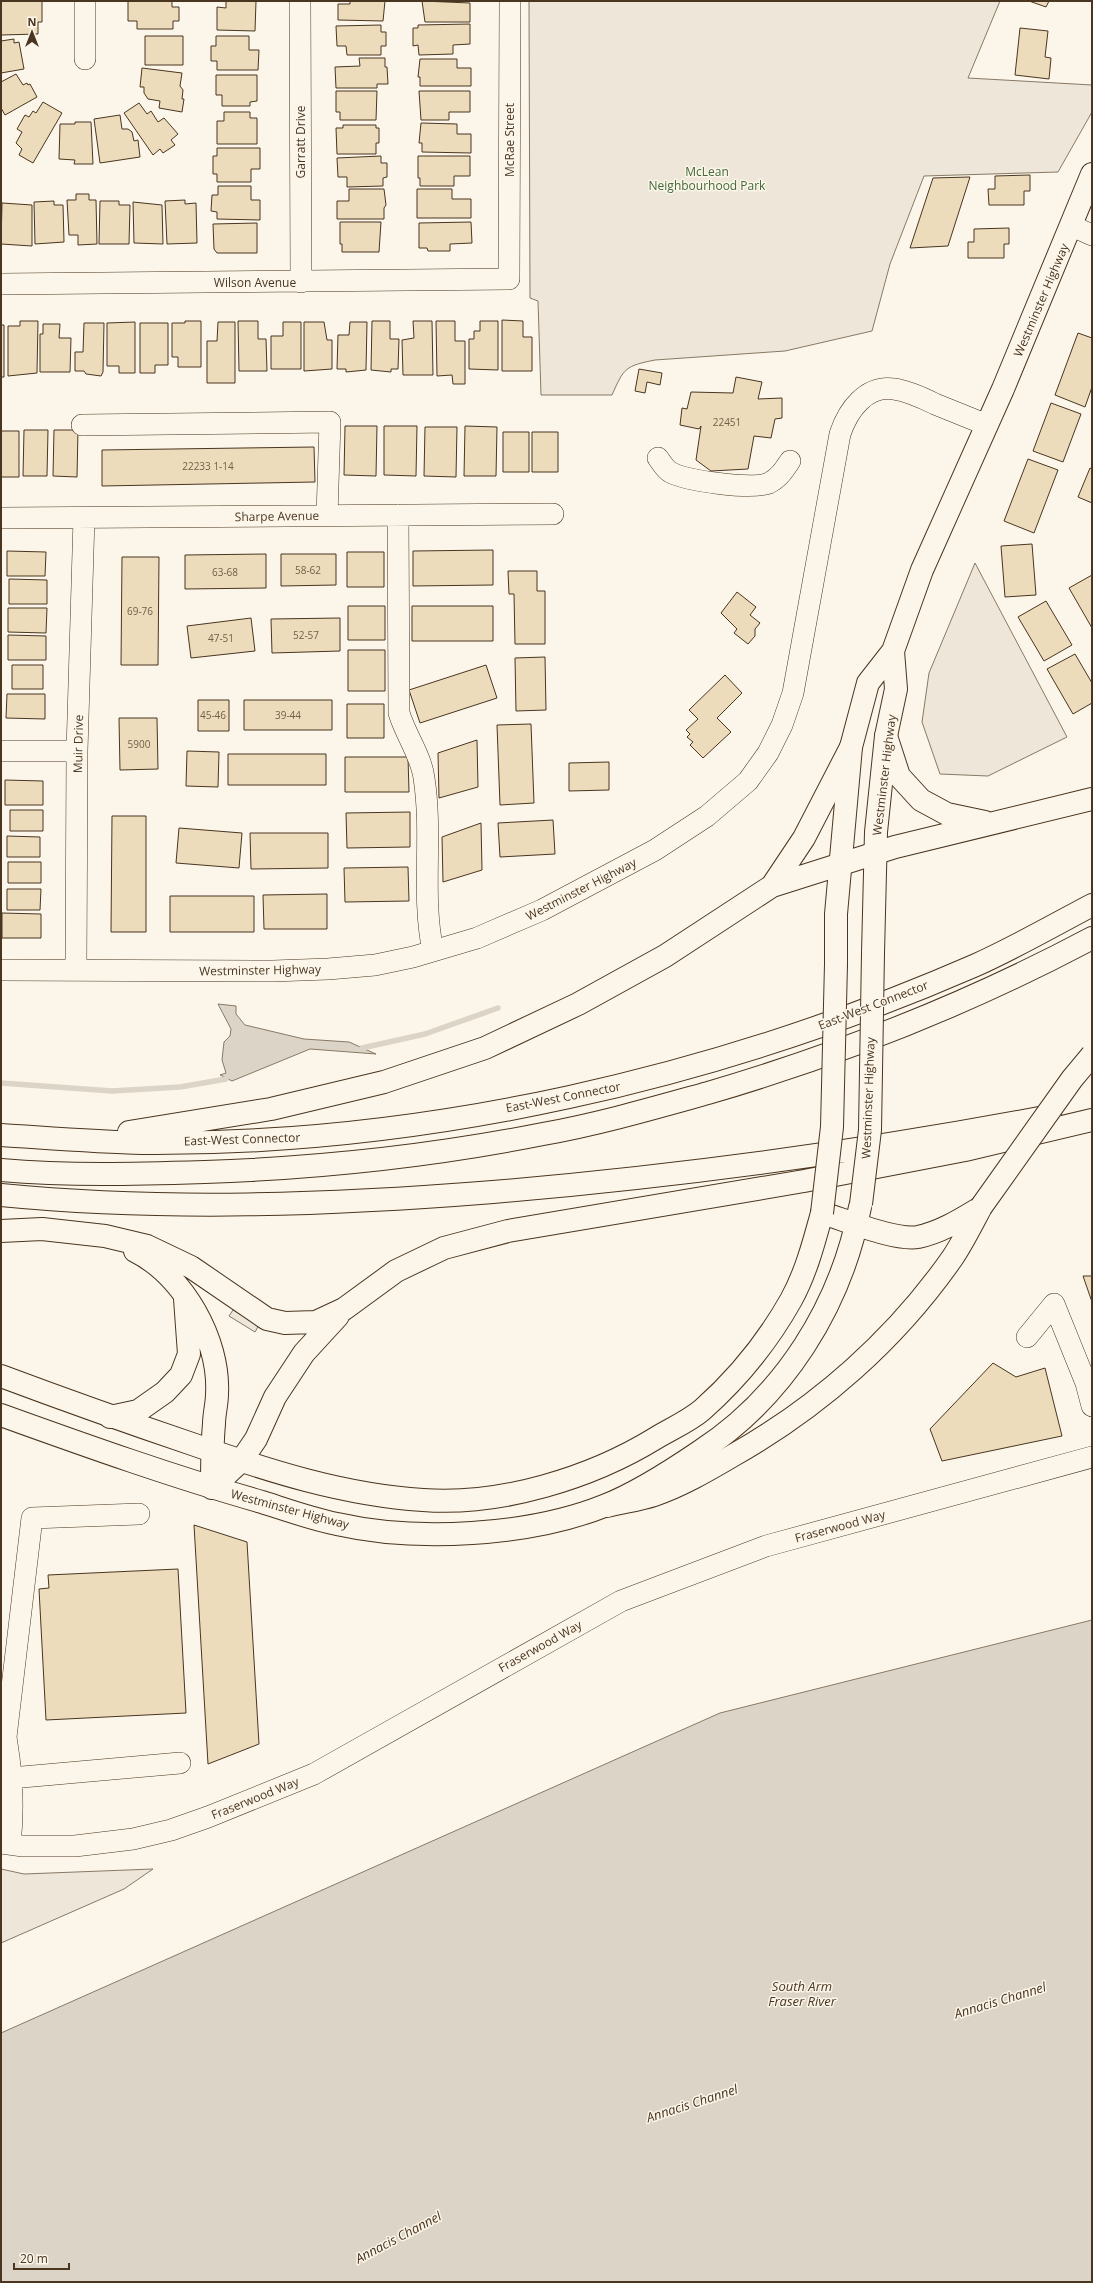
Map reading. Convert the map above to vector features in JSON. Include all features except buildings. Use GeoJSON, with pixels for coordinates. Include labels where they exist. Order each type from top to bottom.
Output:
{"type":"FeatureCollection","features":[{"type":"Feature","properties":{"kind":"main road","name":"Westminster Highway"},"geometry":{"type":"LineString","coordinates":[[1,1376],[110,1417],[241,1461],[349,1491],[424,1500],[467,1500],[548,1485],[600,1468],[643,1446],[701,1411],[758,1352],[792,1299],[809,1256],[822,1213],[832,1127],[836,914],[840,865],[851,747],[868,683],[893,652],[922,570],[987,425],[1072,226],[1092,174]]}},
{"type":"Feature","properties":{"kind":"main road","name":"Westminster Highway"},"geometry":{"type":"LineString","coordinates":[[1,1415],[212,1488],[338,1524],[394,1532],[453,1534],[518,1528],[576,1516],[607,1506],[673,1469],[720,1438],[762,1400],[795,1360],[823,1317],[859,1214],[870,1130],[875,854],[879,794],[886,736],[896,689],[893,652]]}},
{"type":"Feature","properties":{"kind":"main road"},"geometry":{"type":"LineString","coordinates":[[886,736],[899,776],[921,800],[947,814],[992,824]]}},
{"type":"Feature","properties":{"kind":"main road"},"geometry":{"type":"LineString","coordinates":[[772,886],[804,838],[851,747]]}},
{"type":"Feature","properties":{"kind":"main road"},"geometry":{"type":"LineString","coordinates":[[75,1140],[271,1108],[384,1082],[485,1048],[578,1004],[664,956],[772,886],[895,847],[1092,799]]}},
{"type":"Feature","properties":{"kind":"main road","name":"East-West Connector"},"geometry":{"type":"LineString","coordinates":[[1,1135],[144,1143],[288,1138],[422,1122],[544,1102],[636,1083],[725,1056],[862,1010],[978,964],[1092,905]]}},
{"type":"Feature","properties":{"kind":"main road"},"geometry":{"type":"LineString","coordinates":[[1,1170],[159,1173],[274,1169],[411,1154],[543,1134],[653,1109],[759,1078],[896,1030],[1051,960],[1092,938]]}},
{"type":"Feature","properties":{"kind":"main road"},"geometry":{"type":"LineString","coordinates":[[607,1506],[654,1495],[715,1466],[761,1440],[812,1404],[865,1359],[919,1300],[953,1256],[981,1207],[1072,1079],[1092,1055]]}},
{"type":"Feature","properties":{"kind":"main road"},"geometry":{"type":"LineString","coordinates":[[1,1195],[166,1204],[280,1205],[429,1197],[555,1186],[719,1168],[899,1144],[1092,1108]]}},
{"type":"Feature","properties":{"kind":"main road"},"geometry":{"type":"LineString","coordinates":[[1,1231],[42,1229],[105,1236],[147,1246],[191,1266],[267,1319],[285,1324],[316,1322],[344,1309],[402,1268],[444,1248],[508,1231],[804,1181],[965,1150],[1092,1120]]}},
{"type":"Feature","properties":{"kind":"main road"},"geometry":{"type":"LineString","coordinates":[[822,1213],[859,1214],[877,1231],[917,1237],[946,1228],[981,1207]]}},
{"type":"Feature","properties":{"kind":"main road"},"geometry":{"type":"LineString","coordinates":[[105,1236],[144,1255],[185,1294],[204,1326],[214,1364],[217,1393],[212,1451],[212,1488]]}},
{"type":"Feature","properties":{"kind":"main road"},"geometry":{"type":"LineString","coordinates":[[110,1417],[138,1411],[165,1392],[180,1375],[188,1354],[185,1294]]}},
{"type":"Feature","properties":{"kind":"main road"},"geometry":{"type":"LineString","coordinates":[[212,1488],[241,1461],[256,1439],[275,1397],[304,1353],[344,1309]]}},
{"type":"Feature","properties":{"kind":"street"},"geometry":{"type":"LineString","coordinates":[[85,1],[85,59]]}},
{"type":"Feature","properties":{"kind":"street","name":"Garratt Drive"},"geometry":{"type":"LineString","coordinates":[[300,1],[301,282]]}},
{"type":"Feature","properties":{"kind":"street","name":"McRae Street"},"geometry":{"type":"LineString","coordinates":[[509,279],[510,1]]}},
{"type":"Feature","properties":{"kind":"street"},"geometry":{"type":"LineString","coordinates":[[1072,226],[1092,235]]}},
{"type":"Feature","properties":{"kind":"street","name":"Wilson Avenue"},"geometry":{"type":"LineString","coordinates":[[1,284],[509,279]]}},
{"type":"Feature","properties":{"kind":"street","name":"Westminster Highway"},"geometry":{"type":"LineString","coordinates":[[1,970],[76,969],[273,971],[328,969],[375,965],[477,938],[542,910],[655,850],[707,816],[748,781],[768,754],[782,725],[793,693],[840,434],[845,419],[860,399],[876,390],[894,389],[914,395],[987,425]]}},
{"type":"Feature","properties":{"kind":"street"},"geometry":{"type":"LineString","coordinates":[[82,425],[330,422],[327,516]]}},
{"type":"Feature","properties":{"kind":"street"},"geometry":{"type":"LineString","coordinates":[[658,458],[669,472],[702,480],[754,487],[769,483],[779,477],[790,460]]}},
{"type":"Feature","properties":{"kind":"street","name":"Sharpe Avenue"},"geometry":{"type":"LineString","coordinates":[[1,518],[553,514]]}},
{"type":"Feature","properties":{"kind":"street"},"geometry":{"type":"LineString","coordinates":[[398,515],[399,713],[404,729],[418,756],[424,777],[426,799],[426,912],[432,951]]}},
{"type":"Feature","properties":{"kind":"street","name":"Muir Drive"},"geometry":{"type":"LineString","coordinates":[[76,969],[77,751],[84,518]]}},
{"type":"Feature","properties":{"kind":"street"},"geometry":{"type":"LineString","coordinates":[[1,751],[77,751]]}},
{"type":"Feature","properties":{"kind":"street"},"geometry":{"type":"LineString","coordinates":[[1027,1338],[1054,1304],[1086,1383],[1092,1406]]}},
{"type":"Feature","properties":{"kind":"street","name":"Fraserwood Way"},"geometry":{"type":"LineString","coordinates":[[6,1844],[74,1846],[133,1839],[171,1830],[208,1817],[314,1774],[621,1601],[766,1546],[1092,1457]]}},
{"type":"Feature","properties":{"kind":"street"},"geometry":{"type":"LineString","coordinates":[[6,1844],[12,1826],[11,1778],[6,1737],[32,1518],[139,1514]]}},
{"type":"Feature","properties":{"kind":"street"},"geometry":{"type":"LineString","coordinates":[[11,1778],[180,1763]]}},
{"type":"Feature","properties":{"kind":"green space","name":"McLean Neighbourhood Park"},"geometry":{"type":"Polygon","coordinates":[[[529,1],[1000,1],[968,78],[1092,85],[1092,112],[1058,172],[924,176],[890,264],[872,331],[785,351],[655,360],[645,362],[631,367],[623,374],[612,395],[541,395],[538,301],[530,298],[529,1]]]}},
{"type":"Feature","properties":{"kind":"green space"},"geometry":{"type":"Polygon","coordinates":[[[975,563],[1067,737],[988,776],[940,774],[922,722],[929,673],[975,563]]]}},
{"type":"Feature","properties":{"kind":"green space"},"geometry":{"type":"Polygon","coordinates":[[[1,1869],[24,1874],[153,1869],[124,1889],[1,1943],[1,1869]]]}},
{"type":"Feature","properties":{"kind":"shaded area"},"geometry":{"type":"Polygon","coordinates":[[[233,1310],[259,1325],[255,1332],[229,1316],[233,1310]]]}},
{"type":"Feature","properties":{"kind":"water"},"geometry":{"type":"Polygon","coordinates":[[[218,1004],[236,1006],[236,1014],[245,1025],[304,1039],[349,1042],[376,1054],[310,1049],[232,1081],[220,1075],[226,1073],[222,1060],[224,1042],[230,1036],[231,1029],[218,1004]]]}},
{"type":"Feature","properties":{"kind":"water","name":"South Arm Fraser River"},"geometry":{"type":"Polygon","coordinates":[[[1092,1620],[1092,2282],[1,2282],[1,2033],[720,1713],[1092,1620]]]}},
{"type":"Feature","properties":{"kind":"waterway"},"geometry":{"type":"LineString","coordinates":[[362,1048],[425,1034],[498,1008]]}},
{"type":"Feature","properties":{"kind":"waterway"},"geometry":{"type":"LineString","coordinates":[[1,1083],[112,1091],[180,1087],[226,1079]]}},
{"type":"Feature","properties":{"kind":"water label","name":"Annacis Channel"},"geometry":{"type":"Point","coordinates":[1000,2000]}},
{"type":"Feature","properties":{"kind":"water label","name":"Annacis Channel"},"geometry":{"type":"Point","coordinates":[692,2103]}},
{"type":"Feature","properties":{"kind":"water label","name":"Annacis Channel"},"geometry":{"type":"Point","coordinates":[398,2237]}}]}
